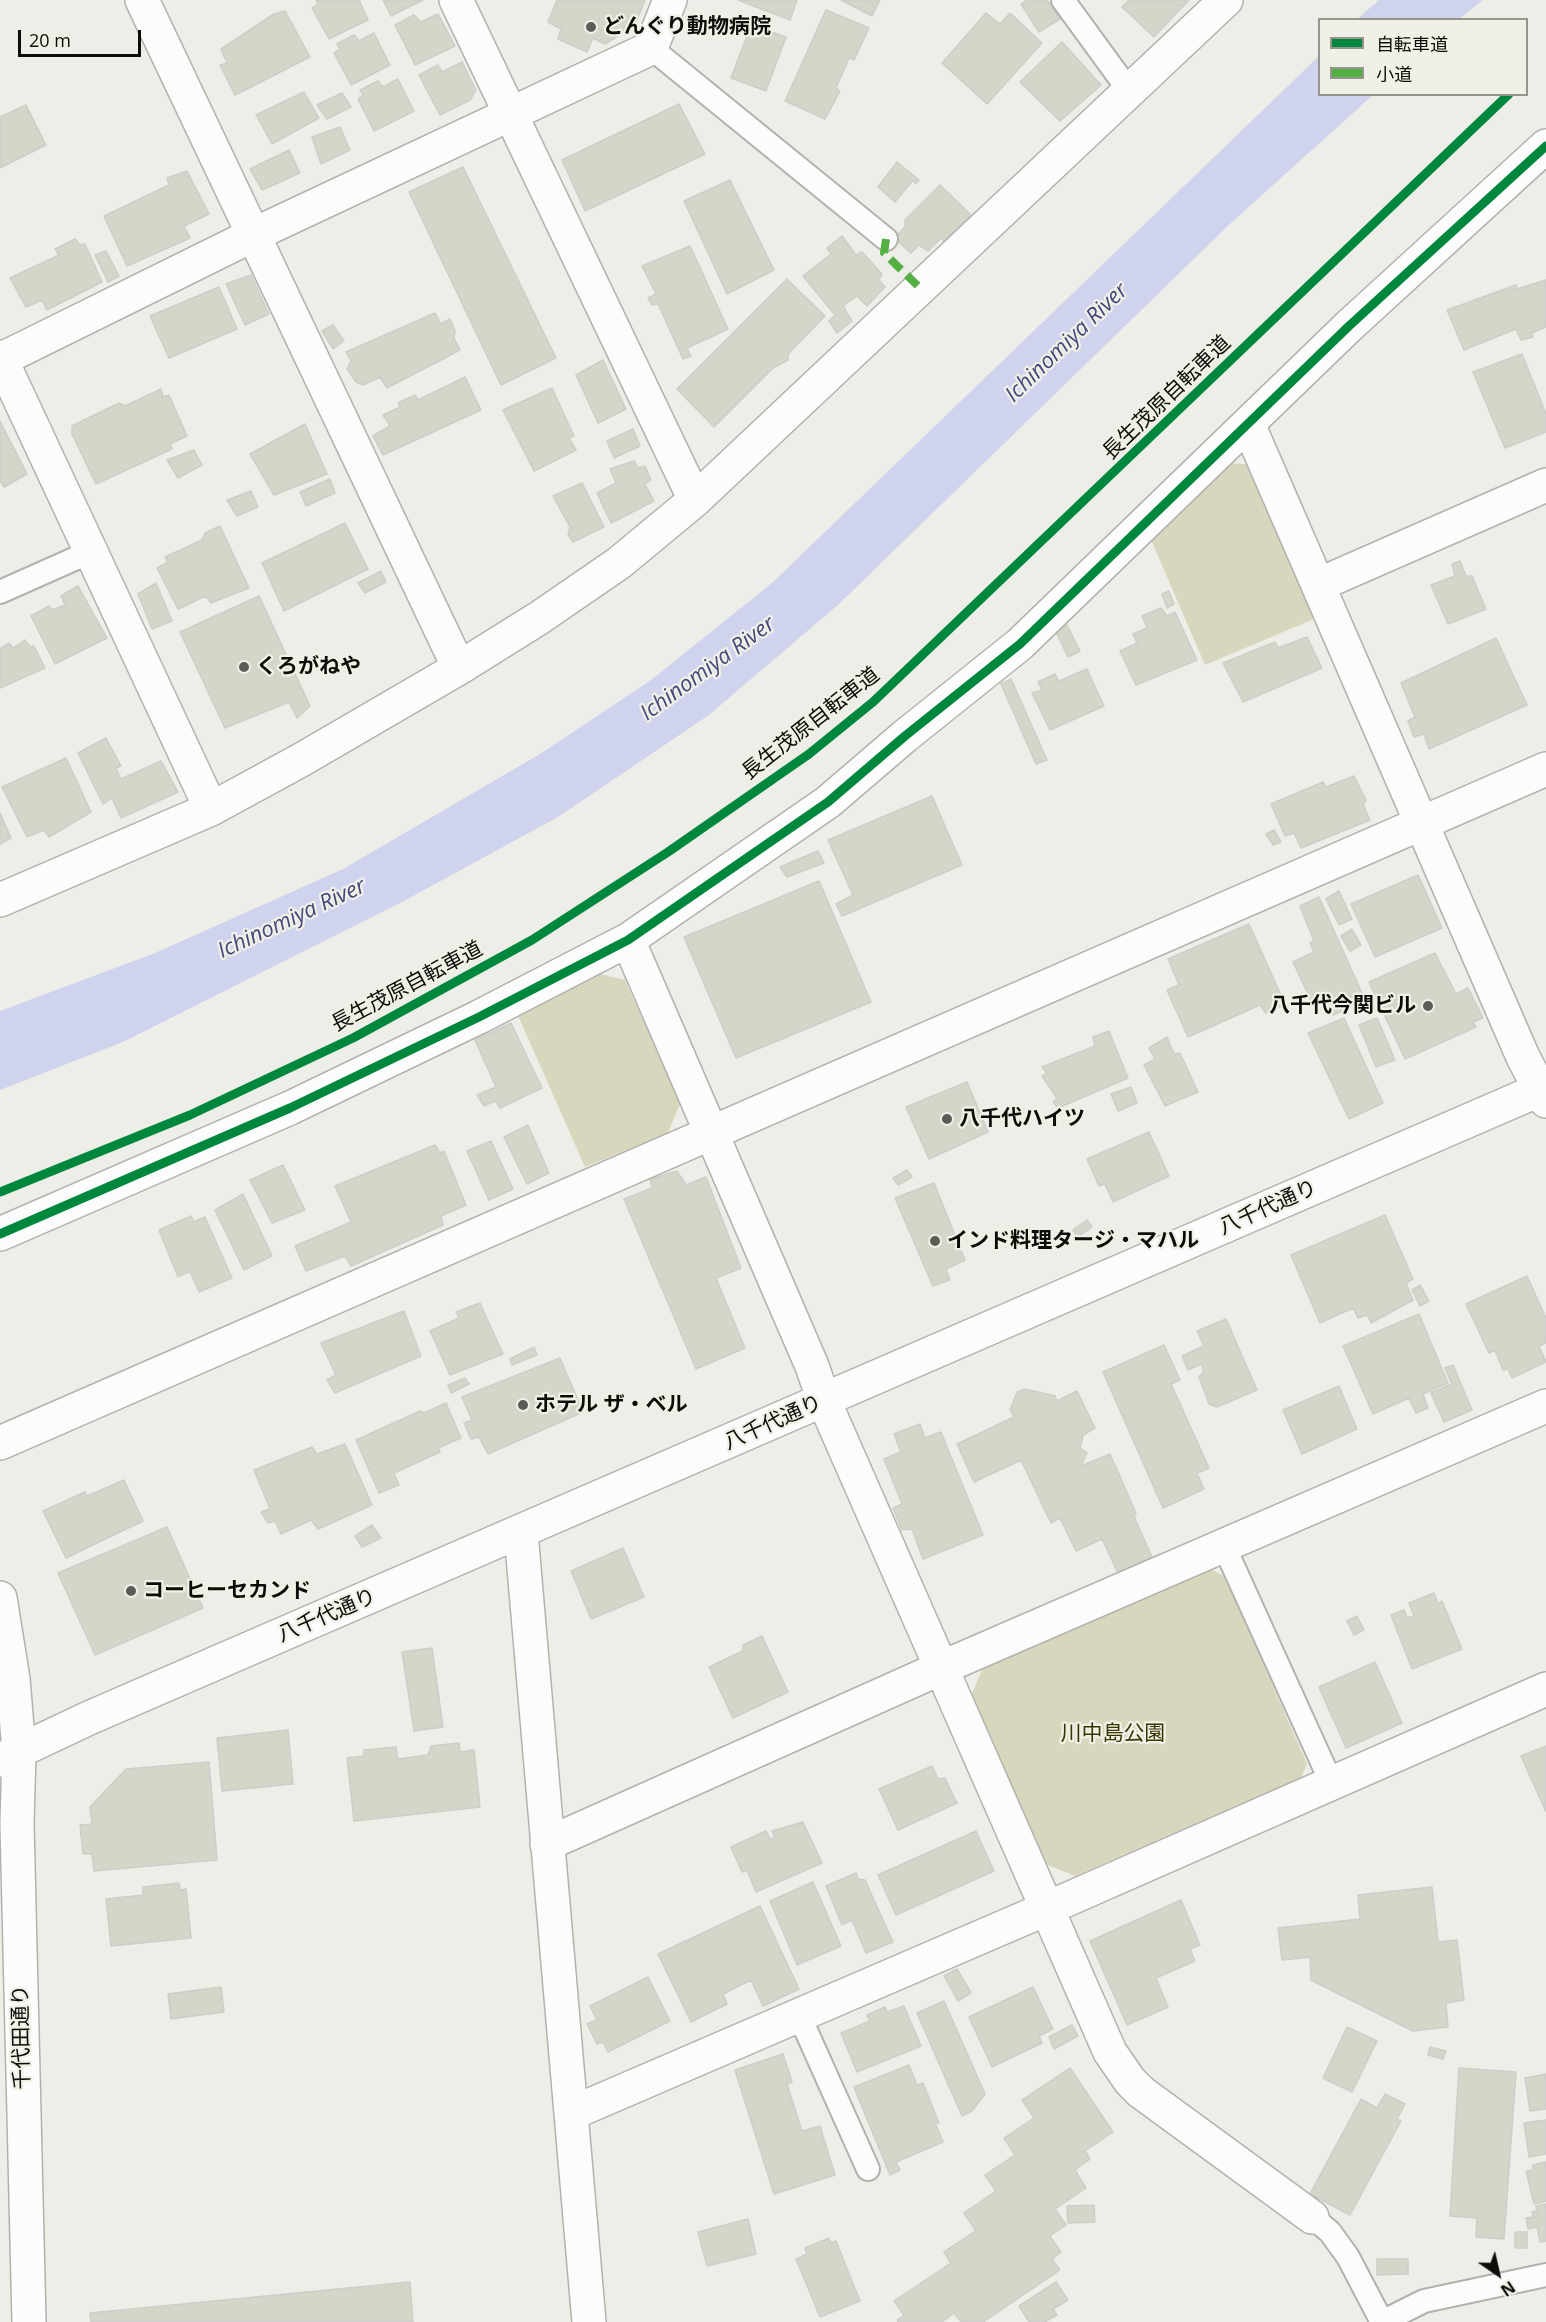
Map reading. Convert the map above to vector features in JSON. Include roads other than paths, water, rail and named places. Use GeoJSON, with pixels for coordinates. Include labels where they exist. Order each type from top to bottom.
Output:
{"type":"FeatureCollection","features":[{"type":"Feature","properties":{"kind":"street"},"geometry":{"type":"LineString","coordinates":[[142,0],[459,668]]}},
{"type":"Feature","properties":{"kind":"street"},"geometry":{"type":"LineString","coordinates":[[456,0],[695,500]]}},
{"type":"Feature","properties":{"kind":"street"},"geometry":{"type":"LineString","coordinates":[[211,809],[0,359],[253,235],[651,48],[670,0]]}},
{"type":"Feature","properties":{"kind":"street"},"geometry":{"type":"LineString","coordinates":[[0,900],[211,809],[301,760],[459,668],[539,618],[618,563],[695,500],[1226,0]]}},
{"type":"Feature","properties":{"kind":"street"},"geometry":{"type":"LineString","coordinates":[[0,1234],[75,1204],[290,1108],[479,1017],[628,940],[828,802],[1020,644],[1428,252],[1546,146]]}},
{"type":"Feature","properties":{"kind":"street"},"geometry":{"type":"LineString","coordinates":[[1248,424],[1522,1057],[1544,1092]]}},
{"type":"Feature","properties":{"kind":"street"},"geometry":{"type":"LineString","coordinates":[[1318,585],[1546,485]]}},
{"type":"Feature","properties":{"kind":"street"},"geometry":{"type":"LineString","coordinates":[[0,1443],[710,1131],[1546,769]]}},
{"type":"Feature","properties":{"kind":"street"},"geometry":{"type":"LineString","coordinates":[[628,940],[807,1355],[824,1401],[1110,2052],[1130,2081],[1312,2217]]}},
{"type":"Feature","properties":{"kind":"street","name":"八千代通り"},"geometry":{"type":"LineString","coordinates":[[9,1755],[824,1401],[1544,1092]]}},
{"type":"Feature","properties":{"kind":"street"},"geometry":{"type":"LineString","coordinates":[[547,1844],[941,1668],[1546,1406]]}},
{"type":"Feature","properties":{"kind":"street"},"geometry":{"type":"LineString","coordinates":[[521,1533],[590,2322]]}},
{"type":"Feature","properties":{"kind":"street","name":"千代田通り"},"geometry":{"type":"LineString","coordinates":[[0,1598],[13,1679],[9,1755],[17,1824],[29,2322]]}},
{"type":"Feature","properties":{"kind":"street"},"geometry":{"type":"LineString","coordinates":[[572,2113],[1048,1908],[1546,1689]]}},
{"type":"Feature","properties":{"kind":"lane"},"geometry":{"type":"LineString","coordinates":[[1063,0],[1130,92]]}},
{"type":"Feature","properties":{"kind":"lane"},"geometry":{"type":"LineString","coordinates":[[651,48],[886,239]]}},
{"type":"Feature","properties":{"kind":"lane"},"geometry":{"type":"LineString","coordinates":[[0,592],[90,552]]}},
{"type":"Feature","properties":{"kind":"lane"},"geometry":{"type":"LineString","coordinates":[[1224,1546],[1331,1782]]}},
{"type":"Feature","properties":{"kind":"lane"},"geometry":{"type":"LineString","coordinates":[[799,2015],[868,2169]]}},
{"type":"Feature","properties":{"kind":"lane"},"geometry":{"type":"LineString","coordinates":[[1312,2217],[1330,2232],[1348,2257],[1382,2322],[1424,2301],[1546,2275]]}},
{"type":"Feature","properties":{"kind":"water"},"geometry":{"type":"Polygon","coordinates":[[[1379,0],[1483,0],[1460,18],[1358,18],[1379,0]]]}},
{"type":"Feature","properties":{"kind":"water","name":"Ichinomiya River"},"geometry":{"type":"Polygon","coordinates":[[[1318,57],[1318,96],[1372,96],[1232,222],[839,604],[709,715],[558,817],[404,901],[123,1042],[0,1090],[0,1011],[155,953],[343,869],[540,754],[651,680],[772,583],[1318,57]]]}},
{"type":"Feature","properties":{"kind":"place","name":"どんぐり動物病院"},"geometry":{"type":"Point","coordinates":[591,27]}},
{"type":"Feature","properties":{"kind":"place","name":"くろがねや"},"geometry":{"type":"Point","coordinates":[244,667]}},
{"type":"Feature","properties":{"kind":"place","name":"八千代今関ビル"},"geometry":{"type":"Point","coordinates":[1428,1006]}},
{"type":"Feature","properties":{"kind":"place","name":"八千代ハイツ"},"geometry":{"type":"Point","coordinates":[947,1119]}},
{"type":"Feature","properties":{"kind":"place","name":"インド料理タージ・マハル"},"geometry":{"type":"Point","coordinates":[935,1241]}},
{"type":"Feature","properties":{"kind":"place","name":"ホテル ザ・ベル"},"geometry":{"type":"Point","coordinates":[523,1405]}},
{"type":"Feature","properties":{"kind":"place","name":"コーヒーセカンド"},"geometry":{"type":"Point","coordinates":[131,1591]}},
{"type":"Feature","properties":{"kind":"park label","name":"川中島公園"},"geometry":{"type":"Point","coordinates":[1113,1734]}}]}
